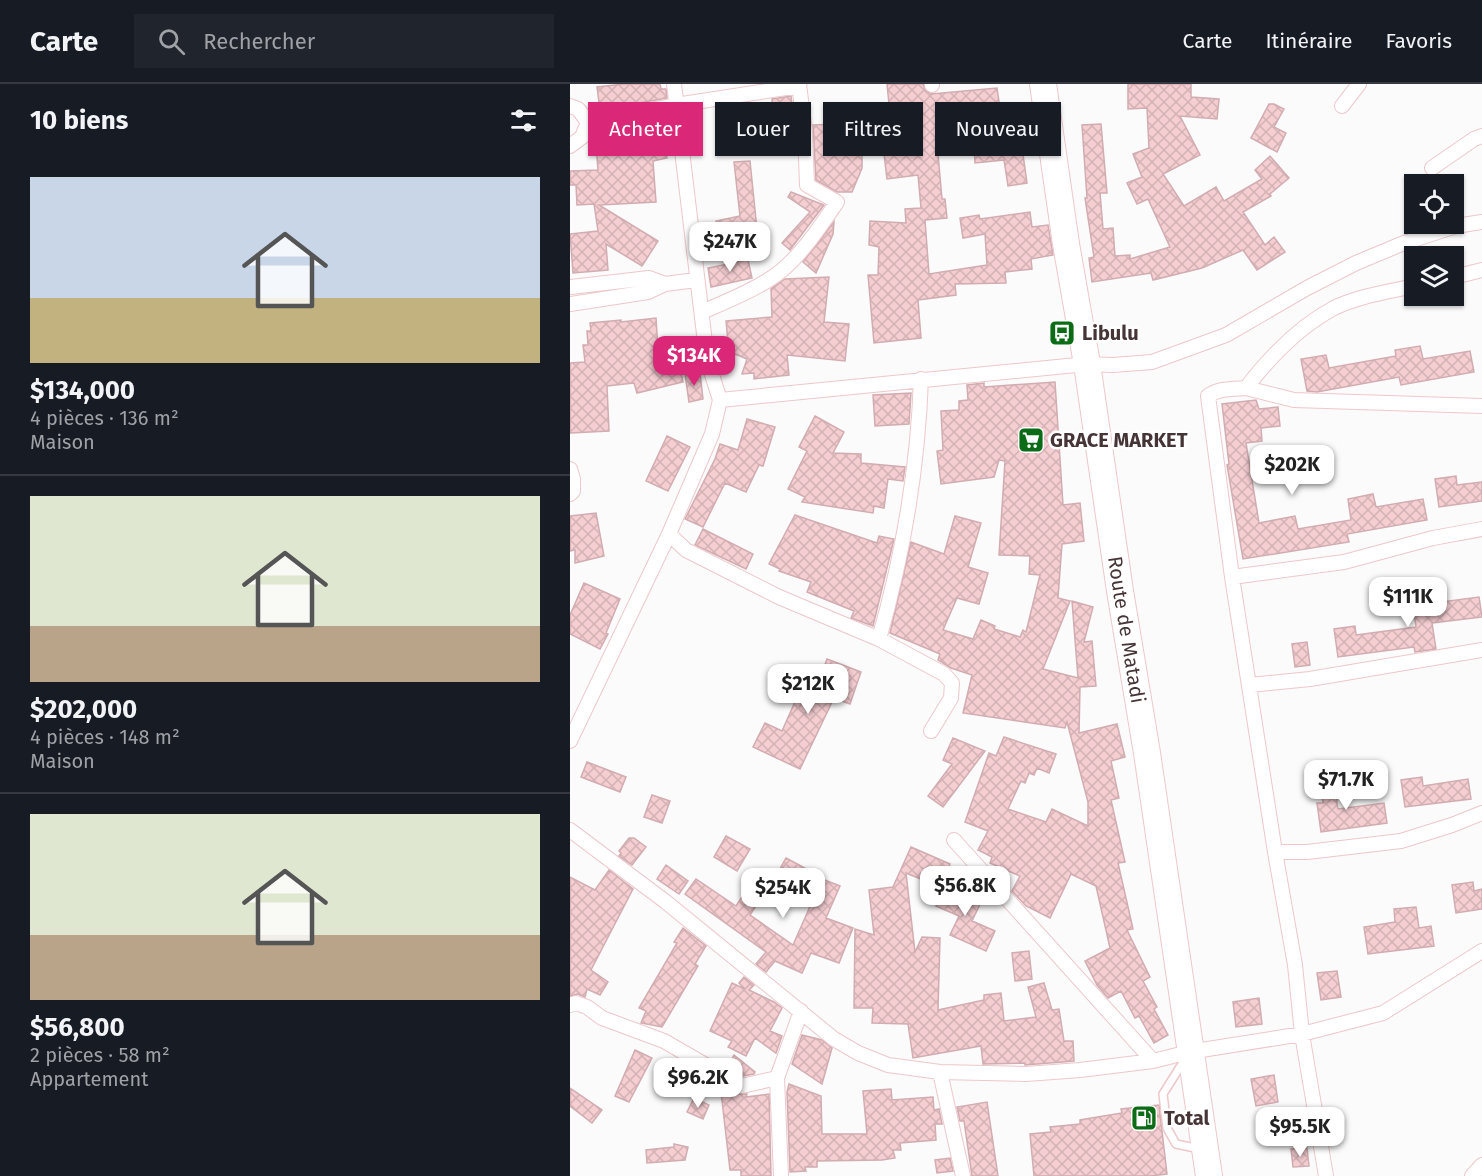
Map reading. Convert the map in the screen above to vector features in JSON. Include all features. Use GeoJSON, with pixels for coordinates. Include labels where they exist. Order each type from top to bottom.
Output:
{"type":"FeatureCollection","features":[{"type":"Feature","properties":{"kind":"highway","name":"Route de Matadi"},"geometry":{"type":"LineString","coordinates":[[1043,84],[1066,244],[1087,364],[1120,591],[1147,753],[1189,1052],[1209,1176]]}},
{"type":"Feature","properties":{"kind":"street"},"geometry":{"type":"LineString","coordinates":[[674,84],[676,102]]}},
{"type":"Feature","properties":{"kind":"street"},"geometry":{"type":"LineString","coordinates":[[1342,106],[1359,84]]}},
{"type":"Feature","properties":{"kind":"street"},"geometry":{"type":"LineString","coordinates":[[694,102],[799,85],[805,132],[807,185],[837,202],[816,232],[781,271],[737,297],[702,312]]}},
{"type":"Feature","properties":{"kind":"street"},"geometry":{"type":"LineString","coordinates":[[570,106],[578,109],[588,122],[582,137],[570,146]]}},
{"type":"Feature","properties":{"kind":"street"},"geometry":{"type":"LineString","coordinates":[[1432,168],[1482,136]]}},
{"type":"Feature","properties":{"kind":"street"},"geometry":{"type":"LineString","coordinates":[[570,741],[669,534],[712,434],[720,400],[707,358],[682,156]]}},
{"type":"Feature","properties":{"kind":"street"},"geometry":{"type":"LineString","coordinates":[[720,400],[1087,364],[1152,362],[1226,335],[1307,288],[1356,264],[1414,240],[1456,226],[1482,222]]}},
{"type":"Feature","properties":{"kind":"street"},"geometry":{"type":"LineString","coordinates":[[1464,275],[1482,270]]}},
{"type":"Feature","properties":{"kind":"street"},"geometry":{"type":"LineString","coordinates":[[570,287],[649,278],[665,284]]}},
{"type":"Feature","properties":{"kind":"street"},"geometry":{"type":"LineString","coordinates":[[570,304],[648,292],[665,284],[696,280]]}},
{"type":"Feature","properties":{"kind":"street"},"geometry":{"type":"LineString","coordinates":[[1246,388],[1263,366],[1294,336],[1334,308],[1365,297],[1404,288]]}},
{"type":"Feature","properties":{"kind":"street"},"geometry":{"type":"LineString","coordinates":[[879,639],[891,596],[913,480],[919,428],[921,380]]}},
{"type":"Feature","properties":{"kind":"street"},"geometry":{"type":"LineString","coordinates":[[1326,1176],[1302,1034],[1295,964],[1232,577],[1208,396],[1228,389],[1246,388],[1294,400],[1482,406]]}},
{"type":"Feature","properties":{"kind":"street"},"geometry":{"type":"LineString","coordinates":[[570,469],[573,491],[570,494]]}},
{"type":"Feature","properties":{"kind":"street"},"geometry":{"type":"LineString","coordinates":[[1232,577],[1344,562],[1433,538],[1482,529]]}},
{"type":"Feature","properties":{"kind":"street"},"geometry":{"type":"LineString","coordinates":[[669,534],[686,550],[779,597],[879,639],[944,674],[952,683],[951,698],[931,731]]}},
{"type":"Feature","properties":{"kind":"street"},"geometry":{"type":"LineString","coordinates":[[1250,685],[1310,679],[1482,650]]}},
{"type":"Feature","properties":{"kind":"street"},"geometry":{"type":"LineString","coordinates":[[1275,852],[1307,852],[1401,842],[1482,813]]}},
{"type":"Feature","properties":{"kind":"street"},"geometry":{"type":"LineString","coordinates":[[570,830],[666,902],[834,1039],[858,1053],[888,1065],[940,1072],[1026,1074],[1080,1070],[1153,1061],[1189,1052],[1302,1034],[1383,1013],[1482,951]]}},
{"type":"Feature","properties":{"kind":"street"},"geometry":{"type":"LineString","coordinates":[[954,840],[1153,1061]]}},
{"type":"Feature","properties":{"kind":"street"},"geometry":{"type":"LineString","coordinates":[[570,1005],[576,1003],[587,1007],[602,1018],[664,1041],[742,1086],[777,1078]]}},
{"type":"Feature","properties":{"kind":"street"},"geometry":{"type":"LineString","coordinates":[[781,1176],[777,1078],[801,1011]]}},
{"type":"Feature","properties":{"kind":"street"},"geometry":{"type":"LineString","coordinates":[[940,1072],[963,1176]]}},
{"type":"Feature","properties":{"kind":"street"},"geometry":{"type":"LineString","coordinates":[[1472,1176],[1482,1165]]}},
{"type":"Feature","properties":{"kind":"lane"},"geometry":{"type":"LineString","coordinates":[[1189,1052],[1163,1094],[1167,1128],[1176,1144],[1205,1150]]}},
{"type":"Feature","properties":{"kind":"building"},"geometry":{"type":"Polygon","coordinates":[[[660,84],[661,89],[666,89],[667,98],[645,102],[599,102],[597,87],[660,84]]]}},
{"type":"Feature","properties":{"kind":"building"},"geometry":{"type":"Polygon","coordinates":[[[887,84],[923,84],[925,90],[931,94],[997,88],[999,102],[935,102],[935,156],[938,156],[942,199],[945,199],[947,218],[925,220],[929,274],[987,265],[985,234],[963,238],[960,218],[979,215],[980,219],[1030,212],[1032,227],[1048,225],[1053,255],[1031,259],[1032,269],[1005,272],[1006,283],[955,284],[956,295],[918,300],[921,338],[874,343],[868,275],[878,275],[879,247],[869,245],[870,221],[906,223],[905,209],[921,208],[918,175],[887,179],[884,156],[923,156],[923,102],[889,102],[887,84]]]}},
{"type":"Feature","properties":{"kind":"building"},"geometry":{"type":"Polygon","coordinates":[[[1128,84],[1191,84],[1191,97],[1219,99],[1217,119],[1180,116],[1200,155],[1163,174],[1184,206],[1216,187],[1224,201],[1262,179],[1255,170],[1270,156],[1289,178],[1270,194],[1271,196],[1243,212],[1265,245],[1274,237],[1285,252],[1257,270],[1243,250],[1202,268],[1153,280],[1151,273],[1092,282],[1089,258],[1094,257],[1085,198],[1087,198],[1082,125],[1101,124],[1107,193],[1100,193],[1103,229],[1113,228],[1115,256],[1130,255],[1130,259],[1170,247],[1148,199],[1137,204],[1127,183],[1142,177],[1133,154],[1149,148],[1147,108],[1128,109],[1128,84]]]}},
{"type":"Feature","properties":{"kind":"building"},"geometry":{"type":"Polygon","coordinates":[[[791,96],[792,102],[772,102],[772,99],[791,96]]]}},
{"type":"Feature","properties":{"kind":"building"},"geometry":{"type":"Polygon","coordinates":[[[1269,104],[1284,109],[1274,127],[1286,133],[1277,152],[1251,138],[1269,104]]]}},
{"type":"Feature","properties":{"kind":"building"},"geometry":{"type":"Polygon","coordinates":[[[813,125],[823,125],[823,156],[862,156],[862,168],[852,192],[837,192],[816,180],[813,125]]]}},
{"type":"Feature","properties":{"kind":"building"},"geometry":{"type":"Polygon","coordinates":[[[597,156],[667,156],[667,158],[653,161],[656,202],[599,205],[658,241],[642,266],[606,244],[608,270],[573,273],[570,234],[598,231],[594,204],[577,205],[576,185],[570,185],[570,171],[598,170],[597,156]]]}},
{"type":"Feature","properties":{"kind":"building"},"geometry":{"type":"Polygon","coordinates":[[[975,156],[1023,156],[1027,183],[1008,186],[1004,160],[975,163],[975,156]]]}},
{"type":"Feature","properties":{"kind":"building"},"geometry":{"type":"Polygon","coordinates":[[[750,161],[757,230],[719,237],[716,221],[740,216],[734,162],[750,161]]]}},
{"type":"Feature","properties":{"kind":"building"},"geometry":{"type":"Polygon","coordinates":[[[791,192],[824,205],[790,250],[782,243],[810,212],[788,197],[791,192]]]}},
{"type":"Feature","properties":{"kind":"building"},"geometry":{"type":"Polygon","coordinates":[[[834,222],[833,234],[816,273],[803,262],[834,222]]]}},
{"type":"Feature","properties":{"kind":"building"},"geometry":{"type":"Polygon","coordinates":[[[748,260],[752,278],[711,287],[708,268],[748,260]]]}},
{"type":"Feature","properties":{"kind":"building"},"geometry":{"type":"Polygon","coordinates":[[[829,277],[824,322],[849,324],[845,361],[787,355],[789,375],[754,379],[754,373],[742,374],[747,359],[735,354],[733,357],[722,358],[720,342],[728,342],[726,321],[772,317],[771,289],[785,279],[829,277]]]}},
{"type":"Feature","properties":{"kind":"building"},"geometry":{"type":"Polygon","coordinates":[[[656,318],[659,365],[678,360],[683,382],[637,393],[634,383],[607,386],[609,431],[570,433],[570,363],[585,362],[583,345],[588,345],[587,331],[591,331],[590,323],[656,318]]]}},
{"type":"Feature","properties":{"kind":"building"},"geometry":{"type":"Polygon","coordinates":[[[1420,346],[1423,359],[1470,351],[1474,372],[1401,385],[1399,377],[1317,392],[1307,391],[1301,359],[1326,355],[1329,368],[1396,356],[1395,350],[1420,346]]]}},
{"type":"Feature","properties":{"kind":"building"},"geometry":{"type":"Polygon","coordinates":[[[700,373],[703,399],[689,402],[685,374],[700,373]]]}},
{"type":"Feature","properties":{"kind":"building"},"geometry":{"type":"Polygon","coordinates":[[[1055,382],[1063,505],[1080,503],[1084,541],[1062,544],[1058,598],[1070,601],[1043,669],[1078,678],[1072,601],[1093,607],[1084,642],[1092,641],[1096,686],[1080,687],[1079,733],[1117,724],[1125,757],[1111,761],[1119,798],[1111,800],[1125,862],[1118,863],[1133,929],[1127,930],[1150,977],[1143,981],[1168,1035],[1154,1043],[1139,1016],[1135,1018],[1121,991],[1108,998],[1097,985],[1085,961],[1110,948],[1096,886],[1071,874],[1050,918],[1026,906],[1012,891],[1020,876],[990,863],[992,857],[978,850],[988,831],[965,822],[989,753],[996,756],[1004,737],[1056,754],[1049,773],[1037,768],[1034,775],[1029,773],[1025,783],[1021,781],[1008,809],[1046,822],[1052,809],[1088,826],[1088,802],[1067,722],[1065,728],[963,713],[972,675],[951,668],[938,660],[940,654],[890,633],[911,542],[944,554],[955,516],[981,523],[968,567],[988,573],[979,604],[957,598],[943,630],[973,639],[981,620],[995,626],[994,629],[1020,637],[1023,630],[1026,632],[1040,575],[1029,574],[1030,556],[999,555],[1005,461],[999,460],[994,477],[941,484],[937,451],[943,450],[941,411],[959,410],[959,401],[968,400],[967,385],[984,383],[984,387],[1055,382]]]}},
{"type":"Feature","properties":{"kind":"building"},"geometry":{"type":"Polygon","coordinates":[[[911,393],[909,424],[875,426],[873,395],[911,393]]]}},
{"type":"Feature","properties":{"kind":"building"},"geometry":{"type":"Polygon","coordinates":[[[1256,400],[1259,409],[1278,407],[1280,426],[1261,428],[1262,441],[1246,443],[1259,523],[1295,516],[1298,529],[1351,520],[1348,499],[1373,494],[1376,507],[1423,499],[1427,520],[1347,534],[1349,542],[1243,559],[1227,465],[1229,464],[1222,404],[1256,400]]]}},
{"type":"Feature","properties":{"kind":"building"},"geometry":{"type":"Polygon","coordinates":[[[815,416],[844,432],[833,453],[861,454],[861,463],[905,467],[903,481],[888,479],[884,508],[874,506],[873,513],[802,502],[805,497],[788,489],[807,451],[799,447],[815,416]]]}},
{"type":"Feature","properties":{"kind":"building"},"geometry":{"type":"Polygon","coordinates":[[[747,419],[775,427],[763,466],[759,465],[746,492],[725,483],[703,527],[685,519],[715,459],[720,444],[738,450],[747,419]]]}},
{"type":"Feature","properties":{"kind":"building"},"geometry":{"type":"Polygon","coordinates":[[[667,436],[690,447],[668,491],[646,481],[667,436]]]}},
{"type":"Feature","properties":{"kind":"building"},"geometry":{"type":"Polygon","coordinates":[[[1456,476],[1457,485],[1482,482],[1482,501],[1439,507],[1435,479],[1456,476]]]}},
{"type":"Feature","properties":{"kind":"building"},"geometry":{"type":"Polygon","coordinates":[[[596,513],[604,556],[575,563],[575,550],[570,551],[570,516],[596,513]]]}},
{"type":"Feature","properties":{"kind":"building"},"geometry":{"type":"Polygon","coordinates":[[[795,515],[877,543],[879,536],[894,539],[873,626],[851,618],[854,611],[807,592],[811,582],[779,571],[780,569],[769,564],[795,515]]]}},
{"type":"Feature","properties":{"kind":"building"},"geometry":{"type":"Polygon","coordinates":[[[703,529],[753,554],[746,569],[695,545],[703,529]]]}},
{"type":"Feature","properties":{"kind":"building"},"geometry":{"type":"Polygon","coordinates":[[[584,583],[620,599],[606,633],[608,634],[600,649],[570,634],[570,615],[584,583]]]}},
{"type":"Feature","properties":{"kind":"building"},"geometry":{"type":"Polygon","coordinates":[[[1433,595],[1434,603],[1479,597],[1482,617],[1432,623],[1436,649],[1415,652],[1414,647],[1338,657],[1334,629],[1355,626],[1356,635],[1416,627],[1412,598],[1433,595]]]}},
{"type":"Feature","properties":{"kind":"building"},"geometry":{"type":"Polygon","coordinates":[[[1307,642],[1310,665],[1295,667],[1292,644],[1307,642]]]}},
{"type":"Feature","properties":{"kind":"building"},"geometry":{"type":"Polygon","coordinates":[[[827,659],[861,672],[850,704],[834,698],[800,769],[753,747],[765,723],[782,731],[802,686],[815,692],[827,659]]]}},
{"type":"Feature","properties":{"kind":"building"},"geometry":{"type":"Polygon","coordinates":[[[953,738],[985,751],[943,807],[928,796],[952,764],[943,760],[953,738]]]}},
{"type":"Feature","properties":{"kind":"building"},"geometry":{"type":"Polygon","coordinates":[[[587,762],[626,777],[620,792],[581,777],[587,762]]]}},
{"type":"Feature","properties":{"kind":"building"},"geometry":{"type":"Polygon","coordinates":[[[1333,776],[1338,809],[1384,803],[1387,823],[1321,832],[1317,803],[1323,803],[1319,779],[1333,776]]]}},
{"type":"Feature","properties":{"kind":"building"},"geometry":{"type":"Polygon","coordinates":[[[1422,777],[1423,786],[1468,779],[1471,799],[1405,807],[1401,780],[1422,777]]]}},
{"type":"Feature","properties":{"kind":"building"},"geometry":{"type":"Polygon","coordinates":[[[652,795],[670,801],[662,823],[644,817],[652,795]]]}},
{"type":"Feature","properties":{"kind":"building"},"geometry":{"type":"Polygon","coordinates":[[[726,836],[750,849],[737,871],[714,857],[726,836]]]}},
{"type":"Feature","properties":{"kind":"building"},"geometry":{"type":"Polygon","coordinates":[[[629,838],[634,838],[646,847],[632,865],[619,856],[621,853],[619,851],[629,838]]]}},
{"type":"Feature","properties":{"kind":"building"},"geometry":{"type":"Polygon","coordinates":[[[911,847],[950,864],[940,887],[906,873],[915,952],[922,937],[940,938],[938,1010],[984,1000],[984,995],[1001,993],[1004,1021],[1036,1017],[1028,987],[1044,983],[1052,1010],[1059,1009],[1064,1041],[1073,1041],[1074,1061],[1025,1065],[1025,1063],[983,1064],[981,1046],[913,1058],[908,1024],[872,1023],[873,1008],[854,1008],[855,929],[874,935],[869,890],[893,887],[911,847]]]}},
{"type":"Feature","properties":{"kind":"building"},"geometry":{"type":"Polygon","coordinates":[[[786,858],[818,875],[817,877],[840,886],[826,918],[853,928],[839,963],[811,953],[802,973],[775,961],[766,972],[756,964],[766,952],[685,894],[696,879],[736,906],[757,874],[771,883],[750,915],[793,945],[815,895],[777,874],[786,858]]]}},
{"type":"Feature","properties":{"kind":"building"},"geometry":{"type":"Polygon","coordinates":[[[666,865],[688,881],[679,894],[657,879],[666,865]]]}},
{"type":"Feature","properties":{"kind":"building"},"geometry":{"type":"Polygon","coordinates":[[[609,870],[633,889],[591,970],[608,982],[600,995],[587,989],[585,997],[578,994],[570,996],[570,877],[595,890],[609,870]]]}},
{"type":"Feature","properties":{"kind":"building"},"geometry":{"type":"Polygon","coordinates":[[[1473,882],[1474,891],[1482,889],[1482,909],[1456,913],[1452,885],[1473,882]]]}},
{"type":"Feature","properties":{"kind":"building"},"geometry":{"type":"Polygon","coordinates":[[[947,883],[982,900],[972,921],[995,931],[986,951],[950,935],[959,916],[936,906],[947,883]]]}},
{"type":"Feature","properties":{"kind":"building"},"geometry":{"type":"Polygon","coordinates":[[[1416,907],[1419,928],[1431,926],[1434,946],[1368,954],[1364,927],[1395,922],[1394,909],[1416,907]]]}},
{"type":"Feature","properties":{"kind":"building"},"geometry":{"type":"Polygon","coordinates":[[[683,928],[706,946],[695,964],[698,966],[662,1027],[641,1023],[646,1011],[639,1008],[677,943],[674,942],[683,928]]]}},
{"type":"Feature","properties":{"kind":"building"},"geometry":{"type":"Polygon","coordinates":[[[1029,951],[1032,979],[1015,981],[1012,953],[1029,951]]]}},
{"type":"Feature","properties":{"kind":"building"},"geometry":{"type":"Polygon","coordinates":[[[1337,971],[1341,997],[1321,1000],[1317,973],[1337,971]]]}},
{"type":"Feature","properties":{"kind":"building"},"geometry":{"type":"Polygon","coordinates":[[[744,977],[754,985],[749,990],[782,1008],[770,1031],[782,1036],[776,1053],[755,1038],[746,1056],[728,1047],[732,1041],[710,1031],[732,983],[745,989],[739,983],[744,977]]]}},
{"type":"Feature","properties":{"kind":"building"},"geometry":{"type":"Polygon","coordinates":[[[1259,998],[1262,1024],[1236,1027],[1233,1002],[1259,998]]]}},
{"type":"Feature","properties":{"kind":"building"},"geometry":{"type":"Polygon","coordinates":[[[802,1035],[822,1040],[832,1048],[822,1084],[792,1064],[802,1035]]]}},
{"type":"Feature","properties":{"kind":"building"},"geometry":{"type":"Polygon","coordinates":[[[635,1050],[652,1058],[629,1102],[615,1096],[635,1050]]]}},
{"type":"Feature","properties":{"kind":"building"},"geometry":{"type":"Polygon","coordinates":[[[734,1055],[755,1072],[754,1074],[743,1076],[728,1067],[734,1055]]]}},
{"type":"Feature","properties":{"kind":"building"},"geometry":{"type":"Polygon","coordinates":[[[1274,1075],[1278,1102],[1256,1106],[1251,1079],[1274,1075]]]}},
{"type":"Feature","properties":{"kind":"building"},"geometry":{"type":"Polygon","coordinates":[[[789,1084],[821,1096],[822,1134],[867,1134],[863,1091],[891,1089],[892,1100],[933,1097],[934,1110],[939,1109],[942,1124],[935,1124],[936,1140],[900,1143],[901,1150],[893,1150],[895,1158],[817,1161],[817,1167],[805,1167],[806,1171],[790,1172],[787,1092],[789,1084]]]}},
{"type":"Feature","properties":{"kind":"building"},"geometry":{"type":"Polygon","coordinates":[[[723,1085],[738,1094],[747,1094],[746,1097],[769,1094],[771,1176],[741,1176],[741,1170],[730,1170],[721,1092],[723,1085]]]}},
{"type":"Feature","properties":{"kind":"building"},"geometry":{"type":"Polygon","coordinates":[[[570,1088],[602,1110],[592,1123],[570,1106],[570,1088]]]}},
{"type":"Feature","properties":{"kind":"building"},"geometry":{"type":"Polygon","coordinates":[[[694,1098],[709,1105],[703,1119],[687,1112],[694,1098]]]}},
{"type":"Feature","properties":{"kind":"building"},"geometry":{"type":"Polygon","coordinates":[[[987,1102],[998,1176],[972,1176],[964,1121],[960,1121],[957,1107],[987,1102]]]}},
{"type":"Feature","properties":{"kind":"building"},"geometry":{"type":"Polygon","coordinates":[[[1159,1105],[1167,1174],[1034,1176],[1030,1134],[1051,1132],[1050,1127],[1080,1124],[1080,1120],[1122,1113],[1121,1109],[1159,1105]]]}},
{"type":"Feature","properties":{"kind":"building"},"geometry":{"type":"Polygon","coordinates":[[[674,1144],[688,1147],[685,1160],[647,1163],[646,1150],[674,1147],[674,1144]]]}},
{"type":"Feature","properties":{"kind":"building"},"geometry":{"type":"Polygon","coordinates":[[[1307,1148],[1309,1166],[1293,1167],[1291,1149],[1307,1148]]]}},
{"type":"Feature","properties":{"kind":"building"},"geometry":{"type":"Polygon","coordinates":[[[950,1158],[953,1171],[937,1173],[935,1160],[950,1158]]]}},
{"type":"Feature","properties":{"kind":"place","name":"Libulu"},"geometry":{"type":"Point","coordinates":[1062,333]}},
{"type":"Feature","properties":{"kind":"place","name":"GRACE MARKET"},"geometry":{"type":"Point","coordinates":[1031,440]}},
{"type":"Feature","properties":{"kind":"place","name":"Total"},"geometry":{"type":"Point","coordinates":[1144,1118]}}]}
